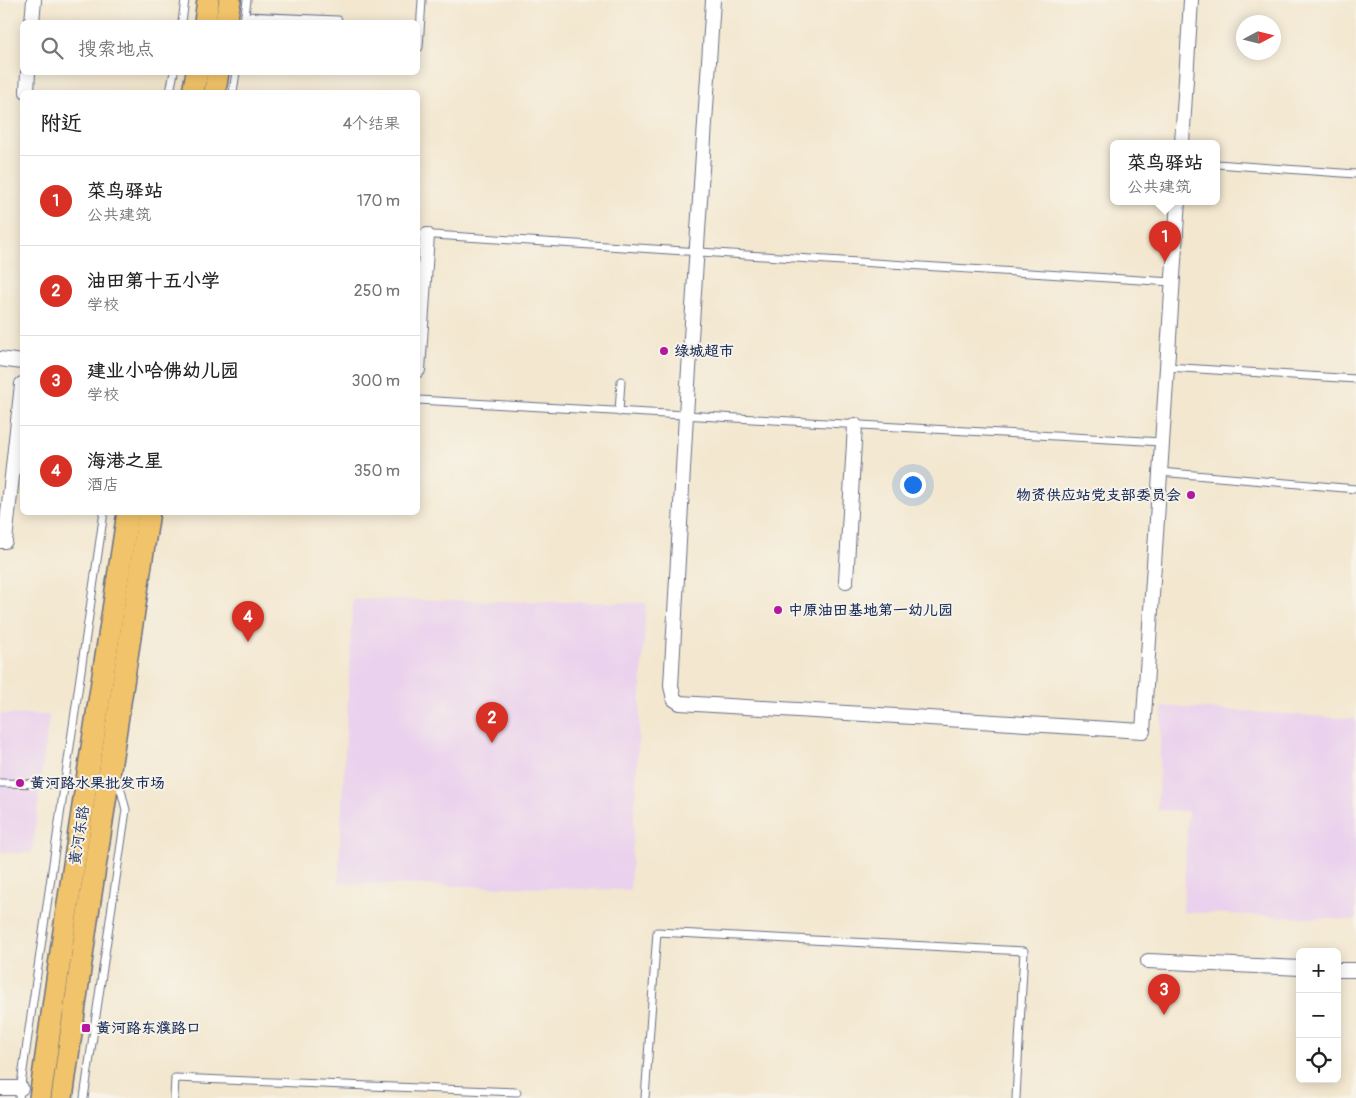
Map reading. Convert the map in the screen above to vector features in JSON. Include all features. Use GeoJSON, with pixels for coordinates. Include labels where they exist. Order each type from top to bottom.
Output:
{"type":"FeatureCollection","features":[{"type":"Feature","properties":{"kind":"main road"},"geometry":{"type":"LineString","coordinates":[[205,20],[208,0]]}},
{"type":"Feature","properties":{"kind":"main road"},"geometry":{"type":"LineString","coordinates":[[230,0],[238,20]]}},
{"type":"Feature","properties":{"kind":"main road"},"geometry":{"type":"LineString","coordinates":[[194,90],[197,75]]}},
{"type":"Feature","properties":{"kind":"main road"},"geometry":{"type":"LineString","coordinates":[[215,90],[218,75]]}},
{"type":"Feature","properties":{"kind":"main road","name":"黄河东路"},"geometry":{"type":"LineString","coordinates":[[40,1098],[128,515]]}},
{"type":"Feature","properties":{"kind":"main road","name":"黄河东路"},"geometry":{"type":"LineString","coordinates":[[62,1098],[149,515]]}},
{"type":"Feature","properties":{"kind":"street"},"geometry":{"type":"LineString","coordinates":[[32,20],[34,0]]}},
{"type":"Feature","properties":{"kind":"street"},"geometry":{"type":"LineString","coordinates":[[713,0],[686,415],[671,686],[674,699],[680,703],[1143,730],[1178,205]]}},
{"type":"Feature","properties":{"kind":"street"},"geometry":{"type":"LineString","coordinates":[[1182,140],[1191,0]]}},
{"type":"Feature","properties":{"kind":"street"},"geometry":{"type":"LineString","coordinates":[[27,90],[28,75]]}},
{"type":"Feature","properties":{"kind":"street"},"geometry":{"type":"LineString","coordinates":[[420,302],[422,235]]}},
{"type":"Feature","properties":{"kind":"street"},"geometry":{"type":"LineString","coordinates":[[0,359],[20,362]]}},
{"type":"Feature","properties":{"kind":"street"},"geometry":{"type":"LineString","coordinates":[[0,541],[5,541],[20,402]]}},
{"type":"Feature","properties":{"kind":"street"},"geometry":{"type":"LineString","coordinates":[[846,581],[855,425]]}},
{"type":"Feature","properties":{"kind":"street"},"geometry":{"type":"LineString","coordinates":[[1148,961],[1296,968]]}},
{"type":"Feature","properties":{"kind":"street"},"geometry":{"type":"LineString","coordinates":[[1341,970],[1356,970]]}},
{"type":"Feature","properties":{"kind":"street"},"geometry":{"type":"LineString","coordinates":[[0,1088],[20,1093]]}},
{"type":"Feature","properties":{"kind":"lane"},"geometry":{"type":"LineString","coordinates":[[182,20],[185,0]]}},
{"type":"Feature","properties":{"kind":"lane"},"geometry":{"type":"LineString","coordinates":[[247,0],[238,20],[338,20]]}},
{"type":"Feature","properties":{"kind":"lane"},"geometry":{"type":"LineString","coordinates":[[420,32],[422,0]]}},
{"type":"Feature","properties":{"kind":"lane"},"geometry":{"type":"LineString","coordinates":[[170,90],[173,75]]}},
{"type":"Feature","properties":{"kind":"lane"},"geometry":{"type":"LineString","coordinates":[[233,90],[236,75]]}},
{"type":"Feature","properties":{"kind":"lane"},"geometry":{"type":"LineString","coordinates":[[1220,164],[1356,174]]}},
{"type":"Feature","properties":{"kind":"lane"},"geometry":{"type":"LineString","coordinates":[[422,235],[1172,282]]}},
{"type":"Feature","properties":{"kind":"lane"},"geometry":{"type":"LineString","coordinates":[[1167,367],[1356,379]]}},
{"type":"Feature","properties":{"kind":"lane"},"geometry":{"type":"LineString","coordinates":[[619,412],[621,381]]}},
{"type":"Feature","properties":{"kind":"lane"},"geometry":{"type":"LineString","coordinates":[[420,400],[1162,442]]}},
{"type":"Feature","properties":{"kind":"lane"},"geometry":{"type":"LineString","coordinates":[[1160,472],[1356,488]]}},
{"type":"Feature","properties":{"kind":"lane"},"geometry":{"type":"LineString","coordinates":[[20,1093],[104,515]]}},
{"type":"Feature","properties":{"kind":"lane"},"geometry":{"type":"LineString","coordinates":[[84,1098],[126,810],[121,790],[108,780]]}},
{"type":"Feature","properties":{"kind":"lane"},"geometry":{"type":"LineString","coordinates":[[0,783],[86,785]]}},
{"type":"Feature","properties":{"kind":"lane"},"geometry":{"type":"LineString","coordinates":[[645,1098],[657,932],[1024,951],[1016,1098]]}},
{"type":"Feature","properties":{"kind":"lane"},"geometry":{"type":"LineString","coordinates":[[174,1098],[175,1078],[491,1095],[517,1092]]}},
{"type":"Feature","properties":{"kind":"shaded area"},"geometry":{"type":"Polygon","coordinates":[[[353,599],[646,603],[630,890],[338,883],[353,599]]]}},
{"type":"Feature","properties":{"kind":"shaded area"},"geometry":{"type":"Polygon","coordinates":[[[1162,706],[1356,719],[1356,920],[1183,912],[1188,811],[1157,810],[1162,706]]]}},
{"type":"Feature","properties":{"kind":"shaded area","name":"黄河路水果批发市场"},"geometry":{"type":"Polygon","coordinates":[[[0,714],[49,715],[32,853],[0,852],[0,714]]]}},
{"type":"Feature","properties":{"kind":"place","name":"菜鸟驿站"},"geometry":{"type":"Point","coordinates":[1165,262]}},
{"type":"Feature","properties":{"kind":"place","name":"绿城超市"},"geometry":{"type":"Point","coordinates":[664,351]}},
{"type":"Feature","properties":{"kind":"place","name":"物资供应站党支部委员会"},"geometry":{"type":"Point","coordinates":[1191,495]}},
{"type":"Feature","properties":{"kind":"place","name":"中原油田基地第一幼儿园"},"geometry":{"type":"Point","coordinates":[778,610]}},
{"type":"Feature","properties":{"kind":"place","name":"海港之星"},"geometry":{"type":"Point","coordinates":[248,642]}},
{"type":"Feature","properties":{"kind":"place","name":"油田第十五小学"},"geometry":{"type":"Point","coordinates":[492,743]}},
{"type":"Feature","properties":{"kind":"place","name":"黄河路水果批发市场"},"geometry":{"type":"Point","coordinates":[20,783]}},
{"type":"Feature","properties":{"kind":"place","name":"建业小哈佛幼儿园"},"geometry":{"type":"Point","coordinates":[1164,1015]}},
{"type":"Feature","properties":{"kind":"place","name":"黄河路东濮路口"},"geometry":{"type":"Point","coordinates":[86,1028]}}]}
